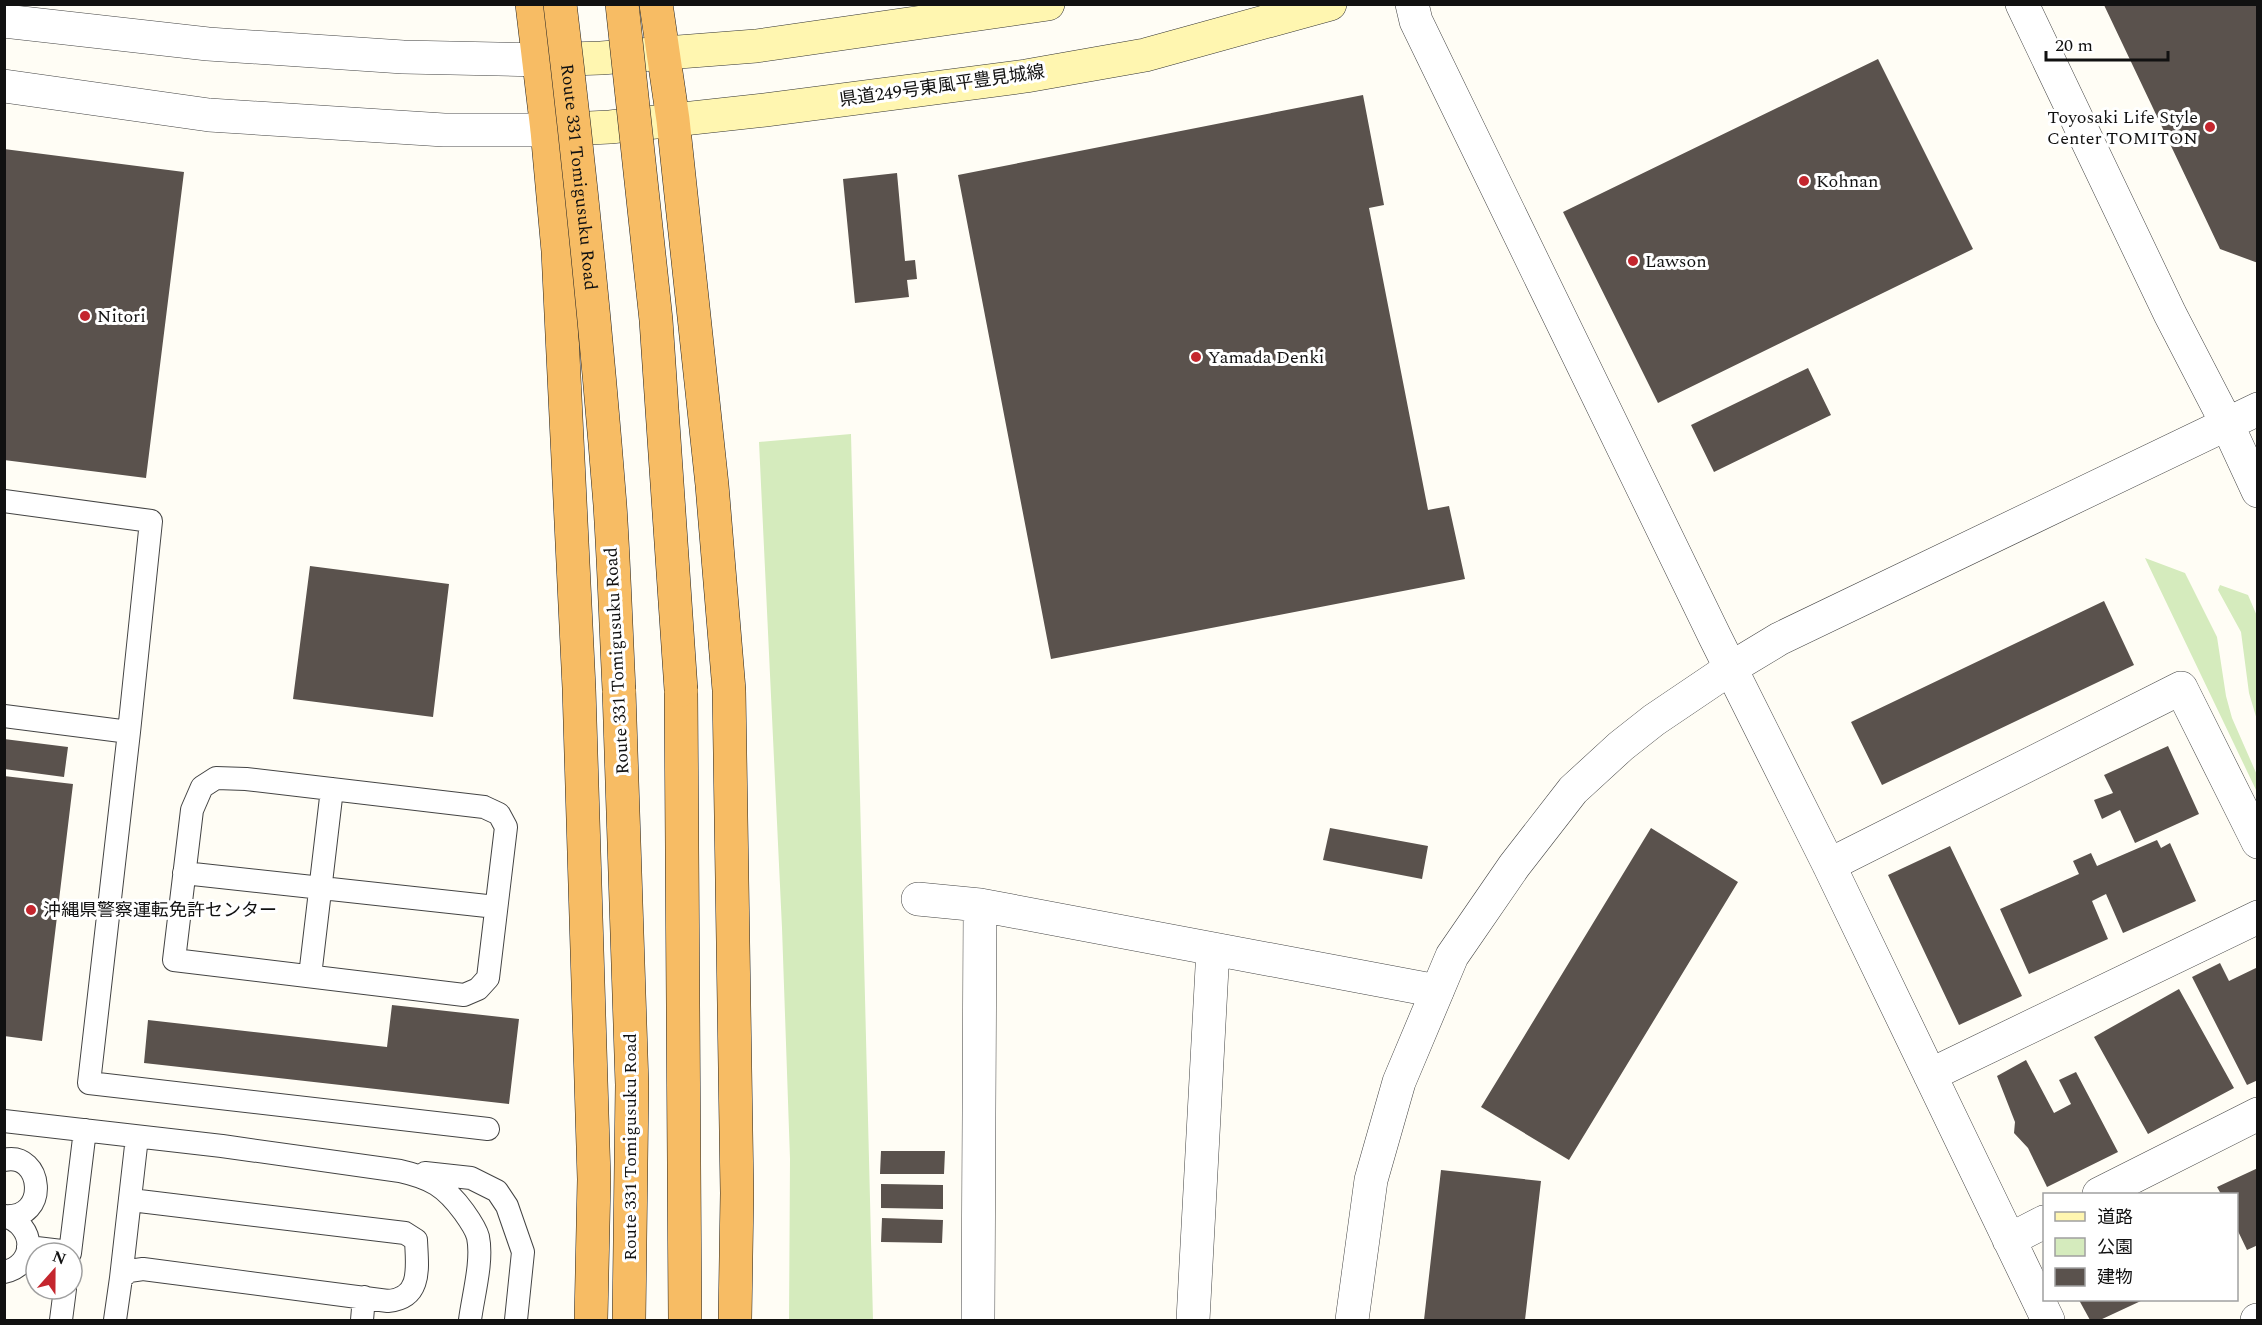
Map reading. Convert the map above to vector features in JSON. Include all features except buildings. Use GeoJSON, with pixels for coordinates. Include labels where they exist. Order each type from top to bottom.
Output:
{"type":"FeatureCollection","features":[{"type":"Feature","properties":{"kind":"highway"},"geometry":{"type":"LineString","coordinates":[[532,4],[558,251],[579,688],[594,1179],[591,1320]]}},
{"type":"Feature","properties":{"kind":"highway","name":"Route 331 Tomigusuku Road"},"geometry":{"type":"LineString","coordinates":[[560,4],[577,143],[610,507],[620,690],[632,1085],[630,1320]]}},
{"type":"Feature","properties":{"kind":"highway"},"geometry":{"type":"LineString","coordinates":[[622,4],[656,320],[681,690],[685,1320]]}},
{"type":"Feature","properties":{"kind":"highway"},"geometry":{"type":"LineString","coordinates":[[656,4],[673,120],[712,485],[729,690],[737,1192],[735,1320]]}},
{"type":"Feature","properties":{"kind":"main road"},"geometry":{"type":"LineString","coordinates":[[539,60],[756,46],[1048,4]]}},
{"type":"Feature","properties":{"kind":"main road","name":"県道249号東風平豊見城線"},"geometry":{"type":"LineString","coordinates":[[547,130],[610,127],[673,120],[994,80],[1134,57],[1330,4]]}},
{"type":"Feature","properties":{"kind":"street"},"geometry":{"type":"LineString","coordinates":[[1412,4],[1416,21],[1829,865],[2048,1320]]}},
{"type":"Feature","properties":{"kind":"street"},"geometry":{"type":"LineString","coordinates":[[2022,4],[2174,322],[2227,424],[2258,491]]}},
{"type":"Feature","properties":{"kind":"street"},"geometry":{"type":"LineString","coordinates":[[4,21],[208,44],[413,57],[539,60]]}},
{"type":"Feature","properties":{"kind":"street"},"geometry":{"type":"LineString","coordinates":[[4,86],[210,115],[444,130],[547,130]]}},
{"type":"Feature","properties":{"kind":"street"},"geometry":{"type":"LineString","coordinates":[[1352,1320],[1371,1180],[1399,1082],[1437,991],[1452,957],[1514,866],[1574,790],[1638,733],[1731,668],[1779,639],[2258,409]]}},
{"type":"Feature","properties":{"kind":"street"},"geometry":{"type":"LineString","coordinates":[[1829,865],[2181,688],[2258,842]]}},
{"type":"Feature","properties":{"kind":"street"},"geometry":{"type":"LineString","coordinates":[[918,899],[980,905],[1437,991]]}},
{"type":"Feature","properties":{"kind":"street"},"geometry":{"type":"LineString","coordinates":[[978,1320],[980,905]]}},
{"type":"Feature","properties":{"kind":"street"},"geometry":{"type":"LineString","coordinates":[[1930,1075],[2258,917]]}},
{"type":"Feature","properties":{"kind":"street"},"geometry":{"type":"LineString","coordinates":[[1193,1320],[1213,949]]}},
{"type":"Feature","properties":{"kind":"street"},"geometry":{"type":"LineString","coordinates":[[2101,1193],[2258,1114]]}},
{"type":"Feature","properties":{"kind":"street"},"geometry":{"type":"LineString","coordinates":[[2009,1240],[2043,1223]]}},
{"type":"Feature","properties":{"kind":"lane"},"geometry":{"type":"LineString","coordinates":[[4,501],[151,521],[89,1083],[488,1129]]}},
{"type":"Feature","properties":{"kind":"lane"},"geometry":{"type":"LineString","coordinates":[[4,716],[129,732]]}},
{"type":"Feature","properties":{"kind":"lane"},"geometry":{"type":"LineString","coordinates":[[216,778],[246,779],[484,807],[499,814],[506,827],[488,978],[478,989],[464,995],[174,960],[184,873],[192,810],[202,787],[216,778]]}},
{"type":"Feature","properties":{"kind":"lane"},"geometry":{"type":"LineString","coordinates":[[310,976],[332,789]]}},
{"type":"Feature","properties":{"kind":"lane"},"geometry":{"type":"LineString","coordinates":[[184,873],[496,906]]}},
{"type":"Feature","properties":{"kind":"lane"},"geometry":{"type":"LineString","coordinates":[[4,1216],[25,1212],[33,1202],[37,1191],[36,1179],[30,1169],[21,1162],[7,1159],[9,1122],[471,1178],[497,1191],[507,1206],[523,1252],[516,1320]]}},
{"type":"Feature","properties":{"kind":"lane"},"geometry":{"type":"LineString","coordinates":[[71,1241],[85,1130]]}},
{"type":"Feature","properties":{"kind":"lane"},"geometry":{"type":"LineString","coordinates":[[115,1320],[137,1137]]}},
{"type":"Feature","properties":{"kind":"lane"},"geometry":{"type":"LineString","coordinates":[[400,1171],[423,1176],[442,1186],[455,1199],[478,1235],[478,1258],[470,1320]]}},
{"type":"Feature","properties":{"kind":"lane"},"geometry":{"type":"LineString","coordinates":[[121,1278],[129,1271],[143,1269],[388,1301],[401,1300],[409,1295],[417,1275],[416,1240],[405,1233],[131,1200]]}},
{"type":"Feature","properties":{"kind":"lane"},"geometry":{"type":"LineString","coordinates":[[4,1216],[24,1227],[29,1241]]}},
{"type":"Feature","properties":{"kind":"lane"},"geometry":{"type":"LineString","coordinates":[[4,1272],[12,1270],[24,1258]]}},
{"type":"Feature","properties":{"kind":"lane"},"geometry":{"type":"LineString","coordinates":[[362,1320],[364,1297]]}},
{"type":"Feature","properties":{"kind":"lane"},"geometry":{"type":"LineString","coordinates":[[62,1320],[64,1301]]}},
{"type":"Feature","properties":{"kind":"green space"},"geometry":{"type":"Polygon","coordinates":[[[851,434],[873,1320],[789,1320],[790,1159],[782,928],[759,442],[851,434]]]}},
{"type":"Feature","properties":{"kind":"green space"},"geometry":{"type":"Polygon","coordinates":[[[2145,558],[2185,573],[2217,637],[2226,696],[2232,718],[2257,775],[2257,792],[2145,558]]]}},
{"type":"Feature","properties":{"kind":"green space"},"geometry":{"type":"Polygon","coordinates":[[[2220,585],[2248,595],[2257,616],[2257,720],[2249,693],[2241,632],[2218,590],[2220,585]]]}},
{"type":"Feature","properties":{"kind":"place","name":"Toyosaki Life Style Center TOMITON"},"geometry":{"type":"Point","coordinates":[2210,127]}},
{"type":"Feature","properties":{"kind":"place","name":"Kohnan"},"geometry":{"type":"Point","coordinates":[1804,181]}},
{"type":"Feature","properties":{"kind":"place","name":"Lawson"},"geometry":{"type":"Point","coordinates":[1633,261]}},
{"type":"Feature","properties":{"kind":"place","name":"Nitori"},"geometry":{"type":"Point","coordinates":[85,316]}},
{"type":"Feature","properties":{"kind":"place","name":"Yamada Denki"},"geometry":{"type":"Point","coordinates":[1196,357]}},
{"type":"Feature","properties":{"kind":"place","name":"沖縄県警察運転免許センター"},"geometry":{"type":"Point","coordinates":[31,910]}}]}
